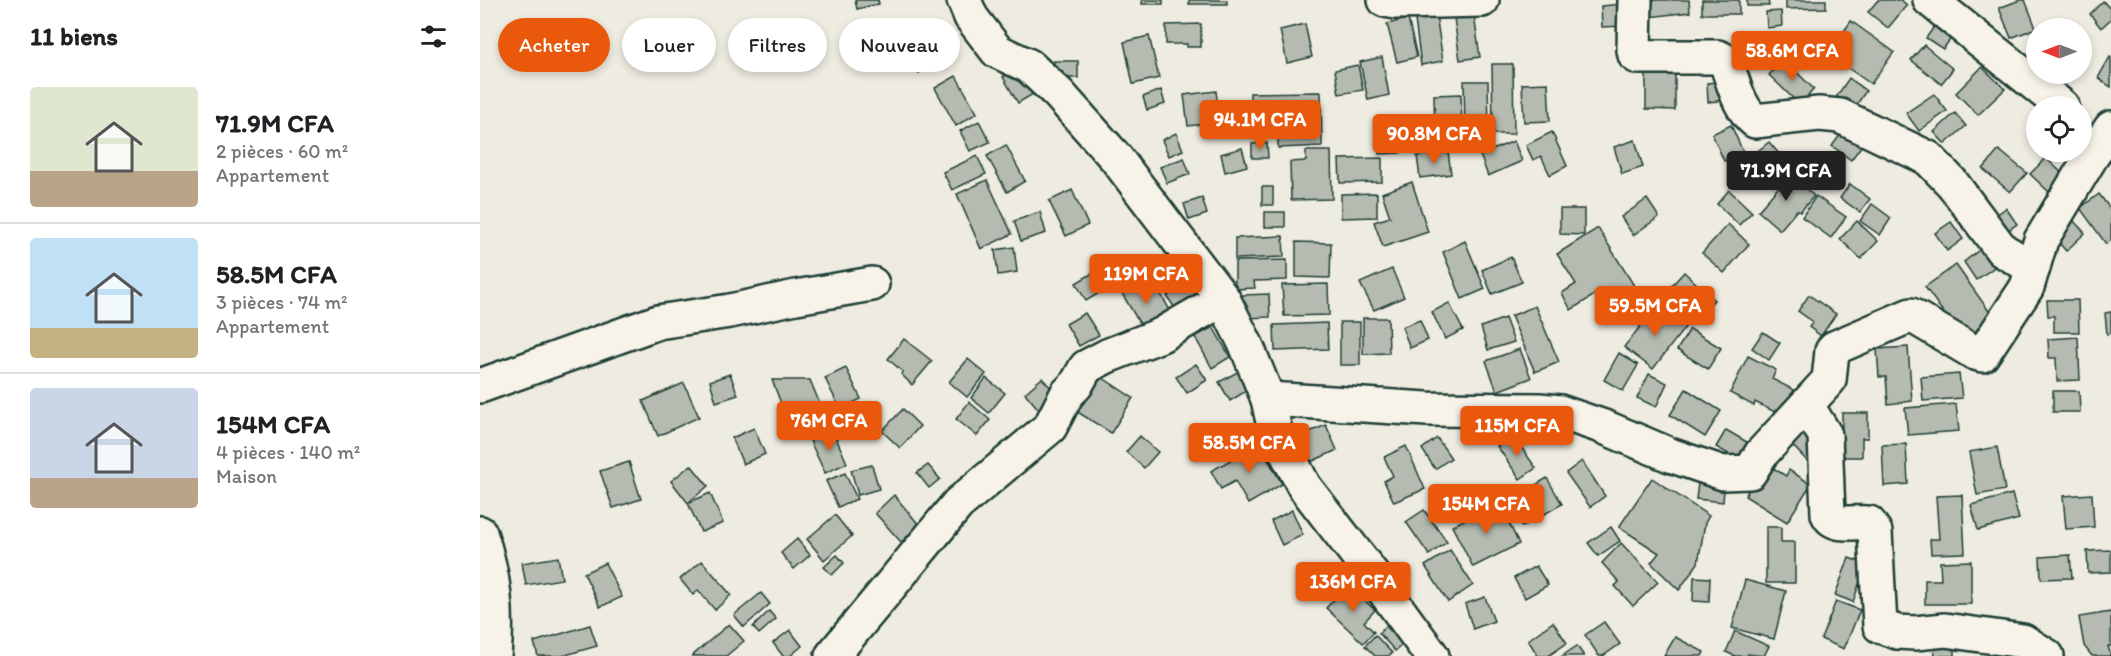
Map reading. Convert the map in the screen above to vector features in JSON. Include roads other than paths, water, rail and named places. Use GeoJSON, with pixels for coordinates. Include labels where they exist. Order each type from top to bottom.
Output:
{"type":"FeatureCollection","features":[{"type":"Feature","properties":{"kind":"street"},"geometry":{"type":"LineString","coordinates":[[964,0],[972,17],[997,51],[1029,66],[1058,93],[1116,158],[1223,299],[1247,347],[1268,399],[1275,431],[1304,486],[1432,656]]}},
{"type":"Feature","properties":{"kind":"street"},"geometry":{"type":"LineString","coordinates":[[1385,0],[1396,2],[1482,0]]}},
{"type":"Feature","properties":{"kind":"street"},"geometry":{"type":"LineString","coordinates":[[1635,0],[1635,55],[1638,57],[1718,57],[1727,65],[1742,105],[1755,121],[1819,114],[1840,116],[1928,158],[1952,183],[2002,250],[2033,268]]}},
{"type":"Feature","properties":{"kind":"street"},"geometry":{"type":"LineString","coordinates":[[1929,0],[2049,96]]}},
{"type":"Feature","properties":{"kind":"street"},"geometry":{"type":"LineString","coordinates":[[1268,399],[1427,409],[1560,412],[1723,473],[1750,472],[1761,454],[1807,406],[1828,380],[1834,348],[1911,315],[1982,355],[2027,287],[2042,240],[2099,130]]}},
{"type":"Feature","properties":{"kind":"street"},"geometry":{"type":"LineString","coordinates":[[480,386],[658,322],[872,284]]}},
{"type":"Feature","properties":{"kind":"street"},"geometry":{"type":"LineString","coordinates":[[832,656],[958,504],[1050,427],[1067,394],[1077,385],[1086,367],[1107,356],[1161,335],[1223,299]]}},
{"type":"Feature","properties":{"kind":"street"},"geometry":{"type":"LineString","coordinates":[[1807,406],[1825,435],[1830,519],[1835,523],[1869,523],[1875,532],[1880,626],[1897,632],[1945,630],[2023,641],[2047,656]]}},
{"type":"Feature","properties":{"kind":"street"},"geometry":{"type":"LineString","coordinates":[[480,533],[489,561],[497,620],[494,656]]}}]}
